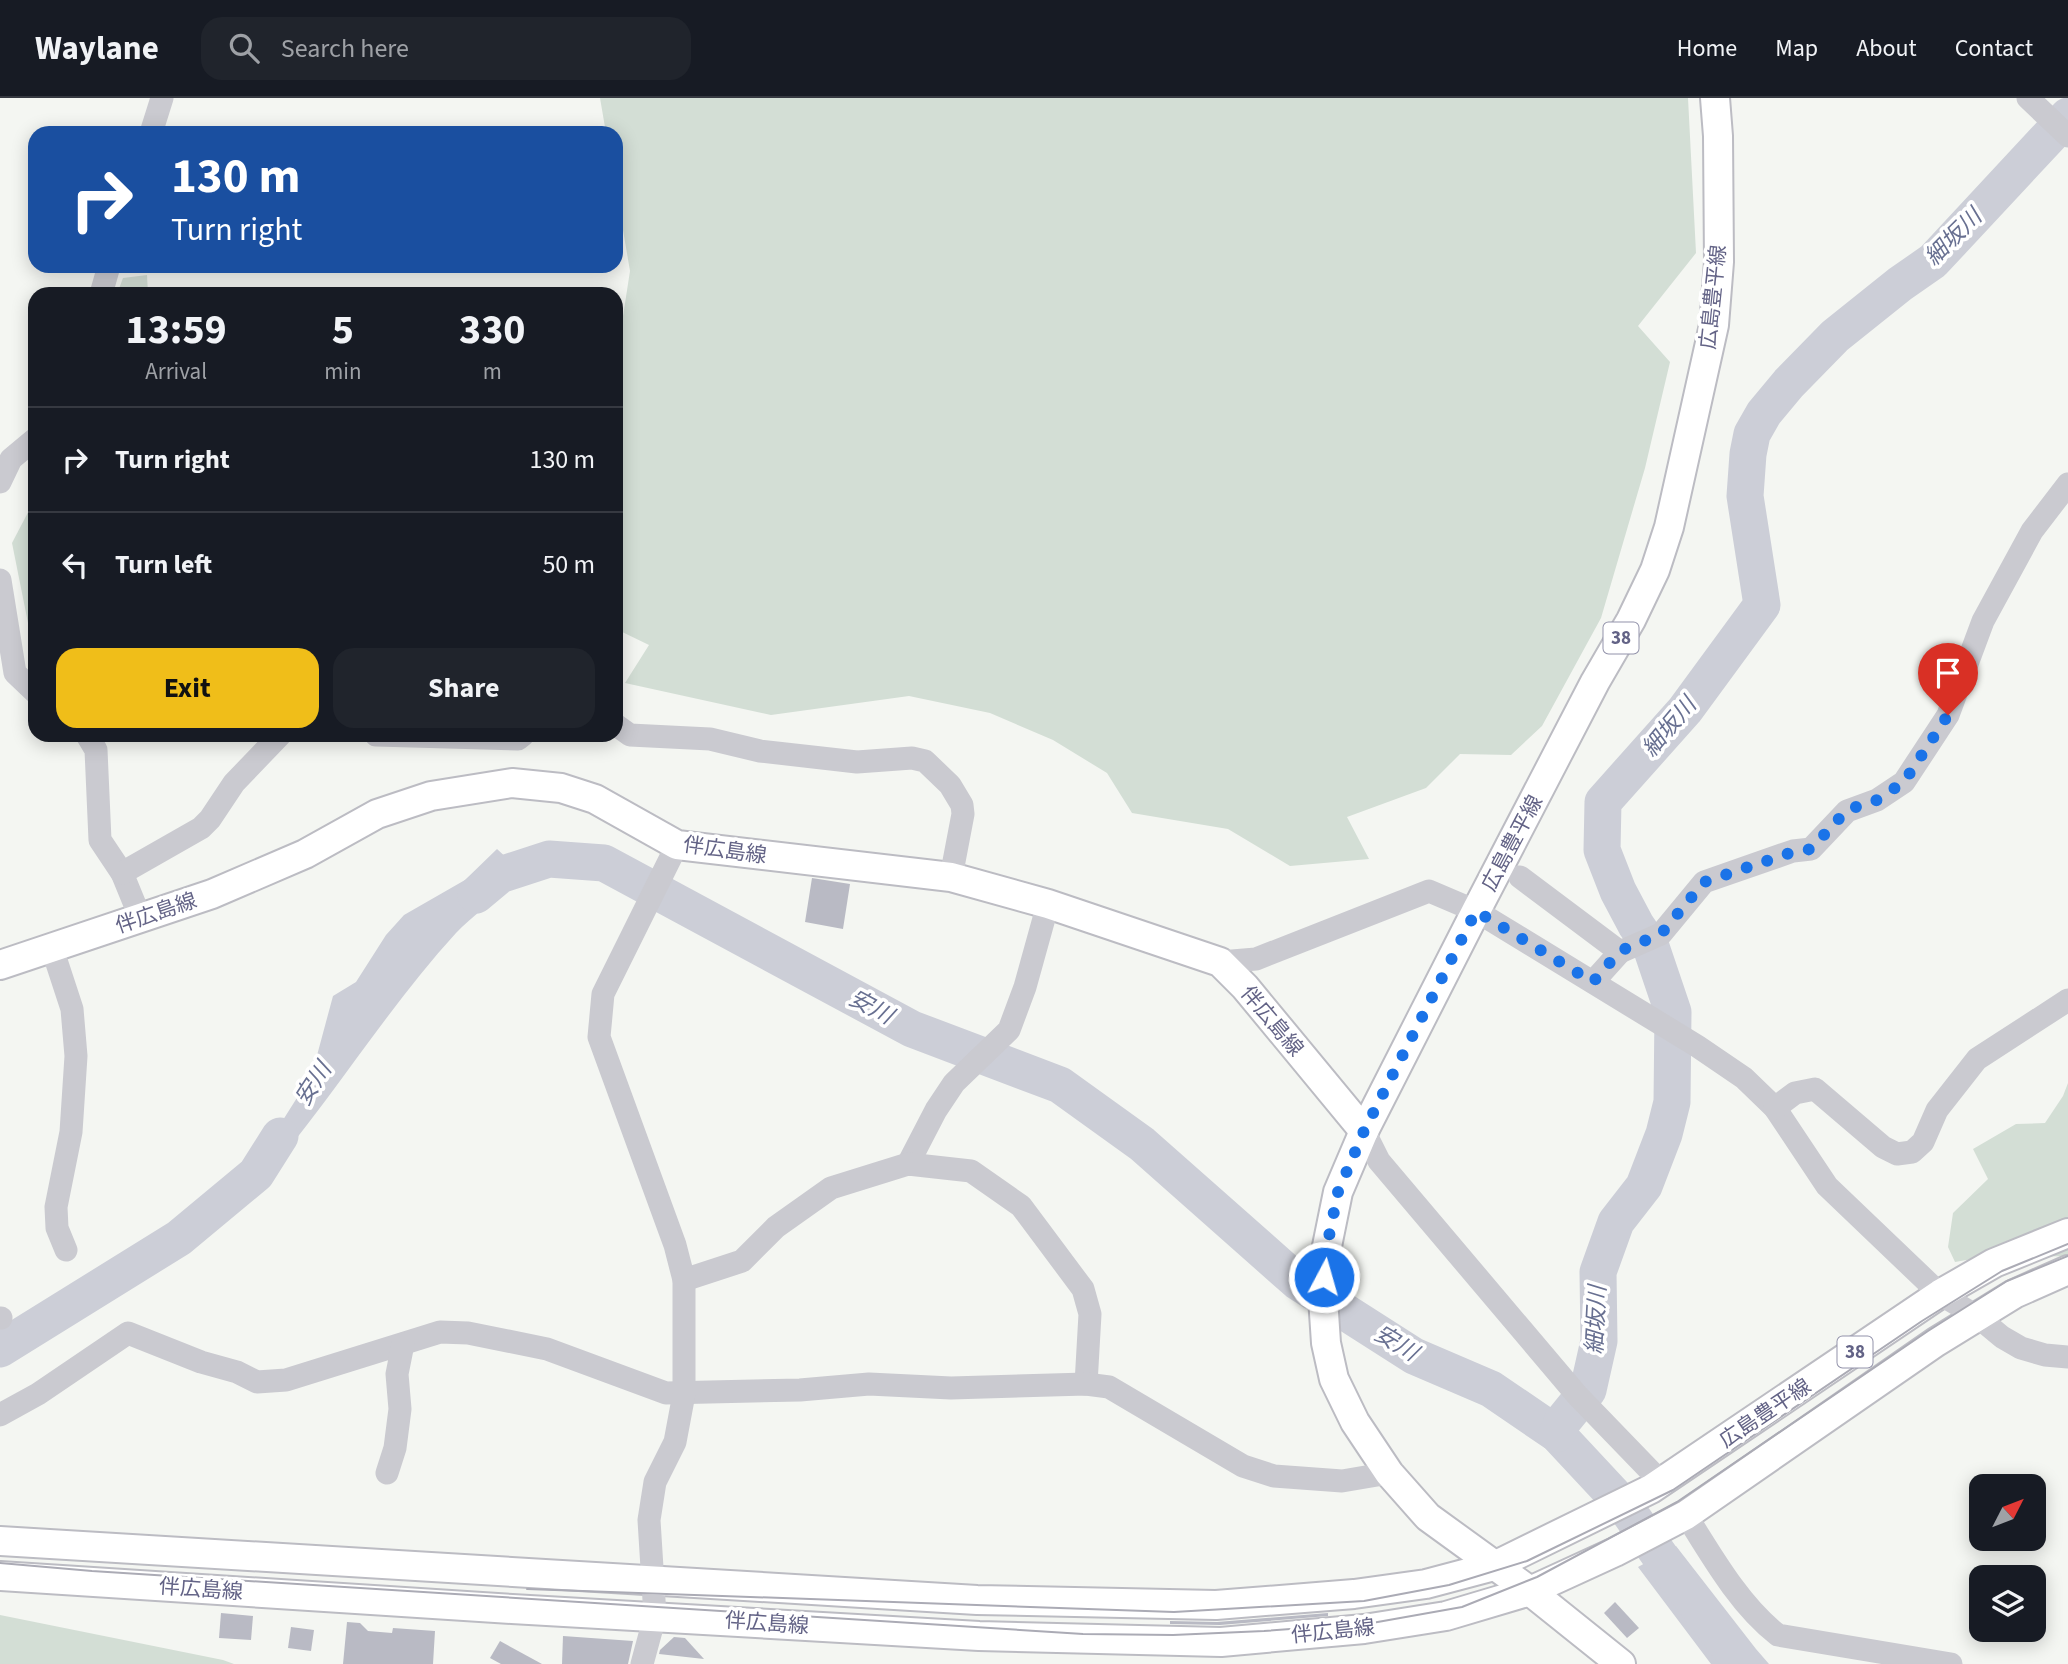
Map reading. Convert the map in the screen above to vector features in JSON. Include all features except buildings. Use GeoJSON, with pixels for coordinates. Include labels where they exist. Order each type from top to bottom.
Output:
{"type":"FeatureCollection","features":[{"type":"Feature","properties":{"kind":"main road","name":"広島豊平線"},"geometry":{"type":"LineString","coordinates":[[1621,1664],[1530,1591],[1428,1517],[1388,1473],[1355,1422],[1335,1379],[1325,1343],[1325,1256],[1338,1192],[1364,1131],[1655,570],[1669,527],[1714,326],[1719,262],[1715,98]]}},
{"type":"Feature","properties":{"kind":"main road","name":"伴広島線"},"geometry":{"type":"LineString","coordinates":[[0,965],[212,894],[305,854],[377,814],[431,796],[512,783],[561,788],[595,799],[674,852],[951,877],[1048,904],[1220,962],[1245,987],[1364,1131]]}},
{"type":"Feature","properties":{"kind":"main road","name":"広島豊平線"},"geometry":{"type":"LineString","coordinates":[[1494,1566],[1657,1486],[1940,1294],[1994,1263],[2068,1233]]}},
{"type":"Feature","properties":{"kind":"main road","name":"広島豊平線"},"geometry":{"type":"LineString","coordinates":[[1530,1591],[1615,1552],[1681,1517],[1937,1342],[2014,1294],[2068,1270]]}},
{"type":"Feature","properties":{"kind":"main road","name":"伴広島線"},"geometry":{"type":"LineString","coordinates":[[0,1541],[977,1600],[1216,1605],[1366,1593],[1426,1584],[1494,1566]]}},
{"type":"Feature","properties":{"kind":"main road","name":"伴広島線"},"geometry":{"type":"LineString","coordinates":[[0,1576],[979,1636],[1221,1642],[1364,1629],[1446,1616],[1530,1591]]}},
{"type":"Feature","properties":{"kind":"main road"},"geometry":{"type":"LineString","coordinates":[[977,1600],[979,1636]]}},
{"type":"Feature","properties":{"kind":"street"},"geometry":{"type":"LineString","coordinates":[[153,126],[162,98]]}},
{"type":"Feature","properties":{"kind":"street"},"geometry":{"type":"LineString","coordinates":[[2028,98],[2068,136]]}},
{"type":"Feature","properties":{"kind":"street"},"geometry":{"type":"LineString","coordinates":[[0,482],[11,459],[28,445]]}},
{"type":"Feature","properties":{"kind":"street"},"geometry":{"type":"LineString","coordinates":[[1593,982],[1626,950],[1661,934],[1704,882],[1793,852],[1811,849],[1847,810],[1877,800],[1904,782],[1948,715],[1983,621],[2032,531],[2068,484]]}},
{"type":"Feature","properties":{"kind":"street"},"geometry":{"type":"LineString","coordinates":[[0,580],[15,673],[28,685]]}},
{"type":"Feature","properties":{"kind":"street"},"geometry":{"type":"LineString","coordinates":[[623,730],[630,735],[710,739],[760,751],[857,762],[912,758],[925,761],[950,785],[962,805],[963,814],[951,877]]}},
{"type":"Feature","properties":{"kind":"street"},"geometry":{"type":"LineString","coordinates":[[91,742],[96,750],[100,840],[122,873],[140,918]]}},
{"type":"Feature","properties":{"kind":"street"},"geometry":{"type":"LineString","coordinates":[[122,873],[201,828],[211,819],[234,783],[273,742]]}},
{"type":"Feature","properties":{"kind":"street"},"geometry":{"type":"LineString","coordinates":[[642,1664],[655,1616],[649,1520],[655,1482],[675,1442],[684,1394],[684,1280],[675,1245],[599,1037],[603,993],[674,852]]}},
{"type":"Feature","properties":{"kind":"street"},"geometry":{"type":"LineString","coordinates":[[1520,877],[1626,950]]}},
{"type":"Feature","properties":{"kind":"street"},"geometry":{"type":"LineString","coordinates":[[1220,962],[1256,959],[1429,891],[1476,911],[1698,1046],[1744,1078],[1775,1108],[1827,1186],[1940,1294],[2021,1348],[2068,1357]]}},
{"type":"Feature","properties":{"kind":"street"},"geometry":{"type":"LineString","coordinates":[[908,1164],[936,1110],[954,1083],[1009,1030],[1025,987],[1048,904]]}},
{"type":"Feature","properties":{"kind":"street"},"geometry":{"type":"LineString","coordinates":[[52,948],[72,1009],[76,1056],[71,1132],[56,1207],[57,1228],[66,1250]]}},
{"type":"Feature","properties":{"kind":"street"},"geometry":{"type":"LineString","coordinates":[[1775,1108],[1795,1093],[1815,1088],[1883,1147],[1897,1154],[1912,1152],[1923,1142],[1937,1110],[1977,1059],[2068,1000]]}},
{"type":"Feature","properties":{"kind":"street"},"geometry":{"type":"LineString","coordinates":[[1364,1131],[1379,1161],[1657,1486]]}},
{"type":"Feature","properties":{"kind":"street"},"geometry":{"type":"LineString","coordinates":[[684,1280],[742,1261],[776,1227],[831,1188],[908,1164],[971,1171],[1021,1206],[1083,1289],[1090,1314],[1086,1384]]}},
{"type":"Feature","properties":{"kind":"street"},"geometry":{"type":"LineString","coordinates":[[0,1415],[38,1394],[128,1333],[201,1362],[237,1372],[257,1382],[286,1380],[440,1332],[468,1333],[547,1349],[666,1393],[800,1390],[869,1384],[951,1388],[1086,1384],[1109,1387],[1243,1466],[1274,1476],[1342,1481],[1388,1473]]}},
{"type":"Feature","properties":{"kind":"street"},"geometry":{"type":"LineString","coordinates":[[387,1473],[395,1448],[400,1409],[397,1374],[403,1344]]}},
{"type":"Feature","properties":{"kind":"street"},"geometry":{"type":"LineString","coordinates":[[1681,1517],[1764,1625],[1778,1635],[1951,1664]]}},
{"type":"Feature","properties":{"kind":"shaded area"},"geometry":{"type":"Polygon","coordinates":[[[600,98],[1688,98],[1696,253],[1638,326],[1670,362],[1645,468],[1601,618],[1542,726],[1511,755],[1460,754],[1426,788],[1347,817],[1369,859],[1290,866],[1228,829],[1132,813],[1107,773],[1053,740],[990,713],[909,696],[771,715],[625,683],[649,645],[623,632],[623,316],[630,271],[623,230],[623,126],[605,126],[600,98]]]}},
{"type":"Feature","properties":{"kind":"shaded area"},"geometry":{"type":"Polygon","coordinates":[[[147,275],[148,287],[120,287],[123,278],[147,275]]]}},
{"type":"Feature","properties":{"kind":"shaded area"},"geometry":{"type":"Polygon","coordinates":[[[28,512],[28,623],[12,543],[28,512]]]}},
{"type":"Feature","properties":{"kind":"shaded area"},"geometry":{"type":"Polygon","coordinates":[[[2068,1083],[2068,1256],[1978,1258],[1955,1262],[1948,1247],[1953,1213],[1988,1179],[1973,1149],[2016,1124],[2045,1123],[2063,1096],[2068,1083]]]}},
{"type":"Feature","properties":{"kind":"shaded area"},"geometry":{"type":"Polygon","coordinates":[[[0,1615],[223,1660],[234,1664],[0,1664],[0,1615]]]}},
{"type":"Feature","properties":{"kind":"water"},"geometry":{"type":"Polygon","coordinates":[[[497,849],[526,876],[456,933],[405,994],[259,1184],[244,1170],[271,1139],[312,1074],[333,996],[356,982],[386,935],[404,915],[465,880],[497,849]]]}},
{"type":"Feature","properties":{"kind":"water"},"geometry":{"type":"Polygon","coordinates":[[[1676,1546],[1769,1664],[1711,1664],[1638,1567],[1676,1546]]]}},
{"type":"Feature","properties":{"kind":"waterway","name":"細坂川"},"geometry":{"type":"LineString","coordinates":[[1557,1434],[1562,1422],[1588,1390],[1599,1341],[1598,1272],[1616,1222],[1644,1186],[1664,1134],[1672,1102],[1673,1012],[1651,947],[1618,891],[1602,850],[1603,802],[1685,710],[1762,605],[1745,496],[1752,434],[1764,413],[1835,336],[1933,261],[2068,116]]}},
{"type":"Feature","properties":{"kind":"waterway","name":"安川"},"geometry":{"type":"LineString","coordinates":[[476,895],[500,875],[549,859],[604,863],[912,1029],[1060,1085],[1142,1144],[1298,1282],[1414,1356],[1491,1389],[1557,1434],[1626,1508],[1742,1664]]}},
{"type":"Feature","properties":{"kind":"waterway","name":"安川"},"geometry":{"type":"LineString","coordinates":[[0,1349],[179,1238],[256,1174],[280,1136]]}},
{"type":"Feature","properties":{"kind":"tram line"},"geometry":{"type":"LineString","coordinates":[[527,1589],[1174,1612],[1364,1601],[1449,1585],[1527,1561],[1673,1490],[1922,1321],[2002,1271],[2068,1244]]}},
{"type":"Feature","properties":{"kind":"tram line"},"geometry":{"type":"LineString","coordinates":[[0,1563],[1083,1634],[1173,1635],[1372,1623],[1462,1607],[1537,1577],[1677,1502],[1928,1331],[2007,1281],[2068,1256]]}},
{"type":"Feature","properties":{"kind":"route"},"geometry":{"type":"LineString","coordinates":[[1324,1277],[1325,1256],[1338,1192],[1364,1131],[1476,911],[1593,982],[1620,951],[1633,948],[1661,934],[1704,882],[1793,852],[1811,849],[1847,810],[1877,800],[1904,782],[1948,715]]}}]}
